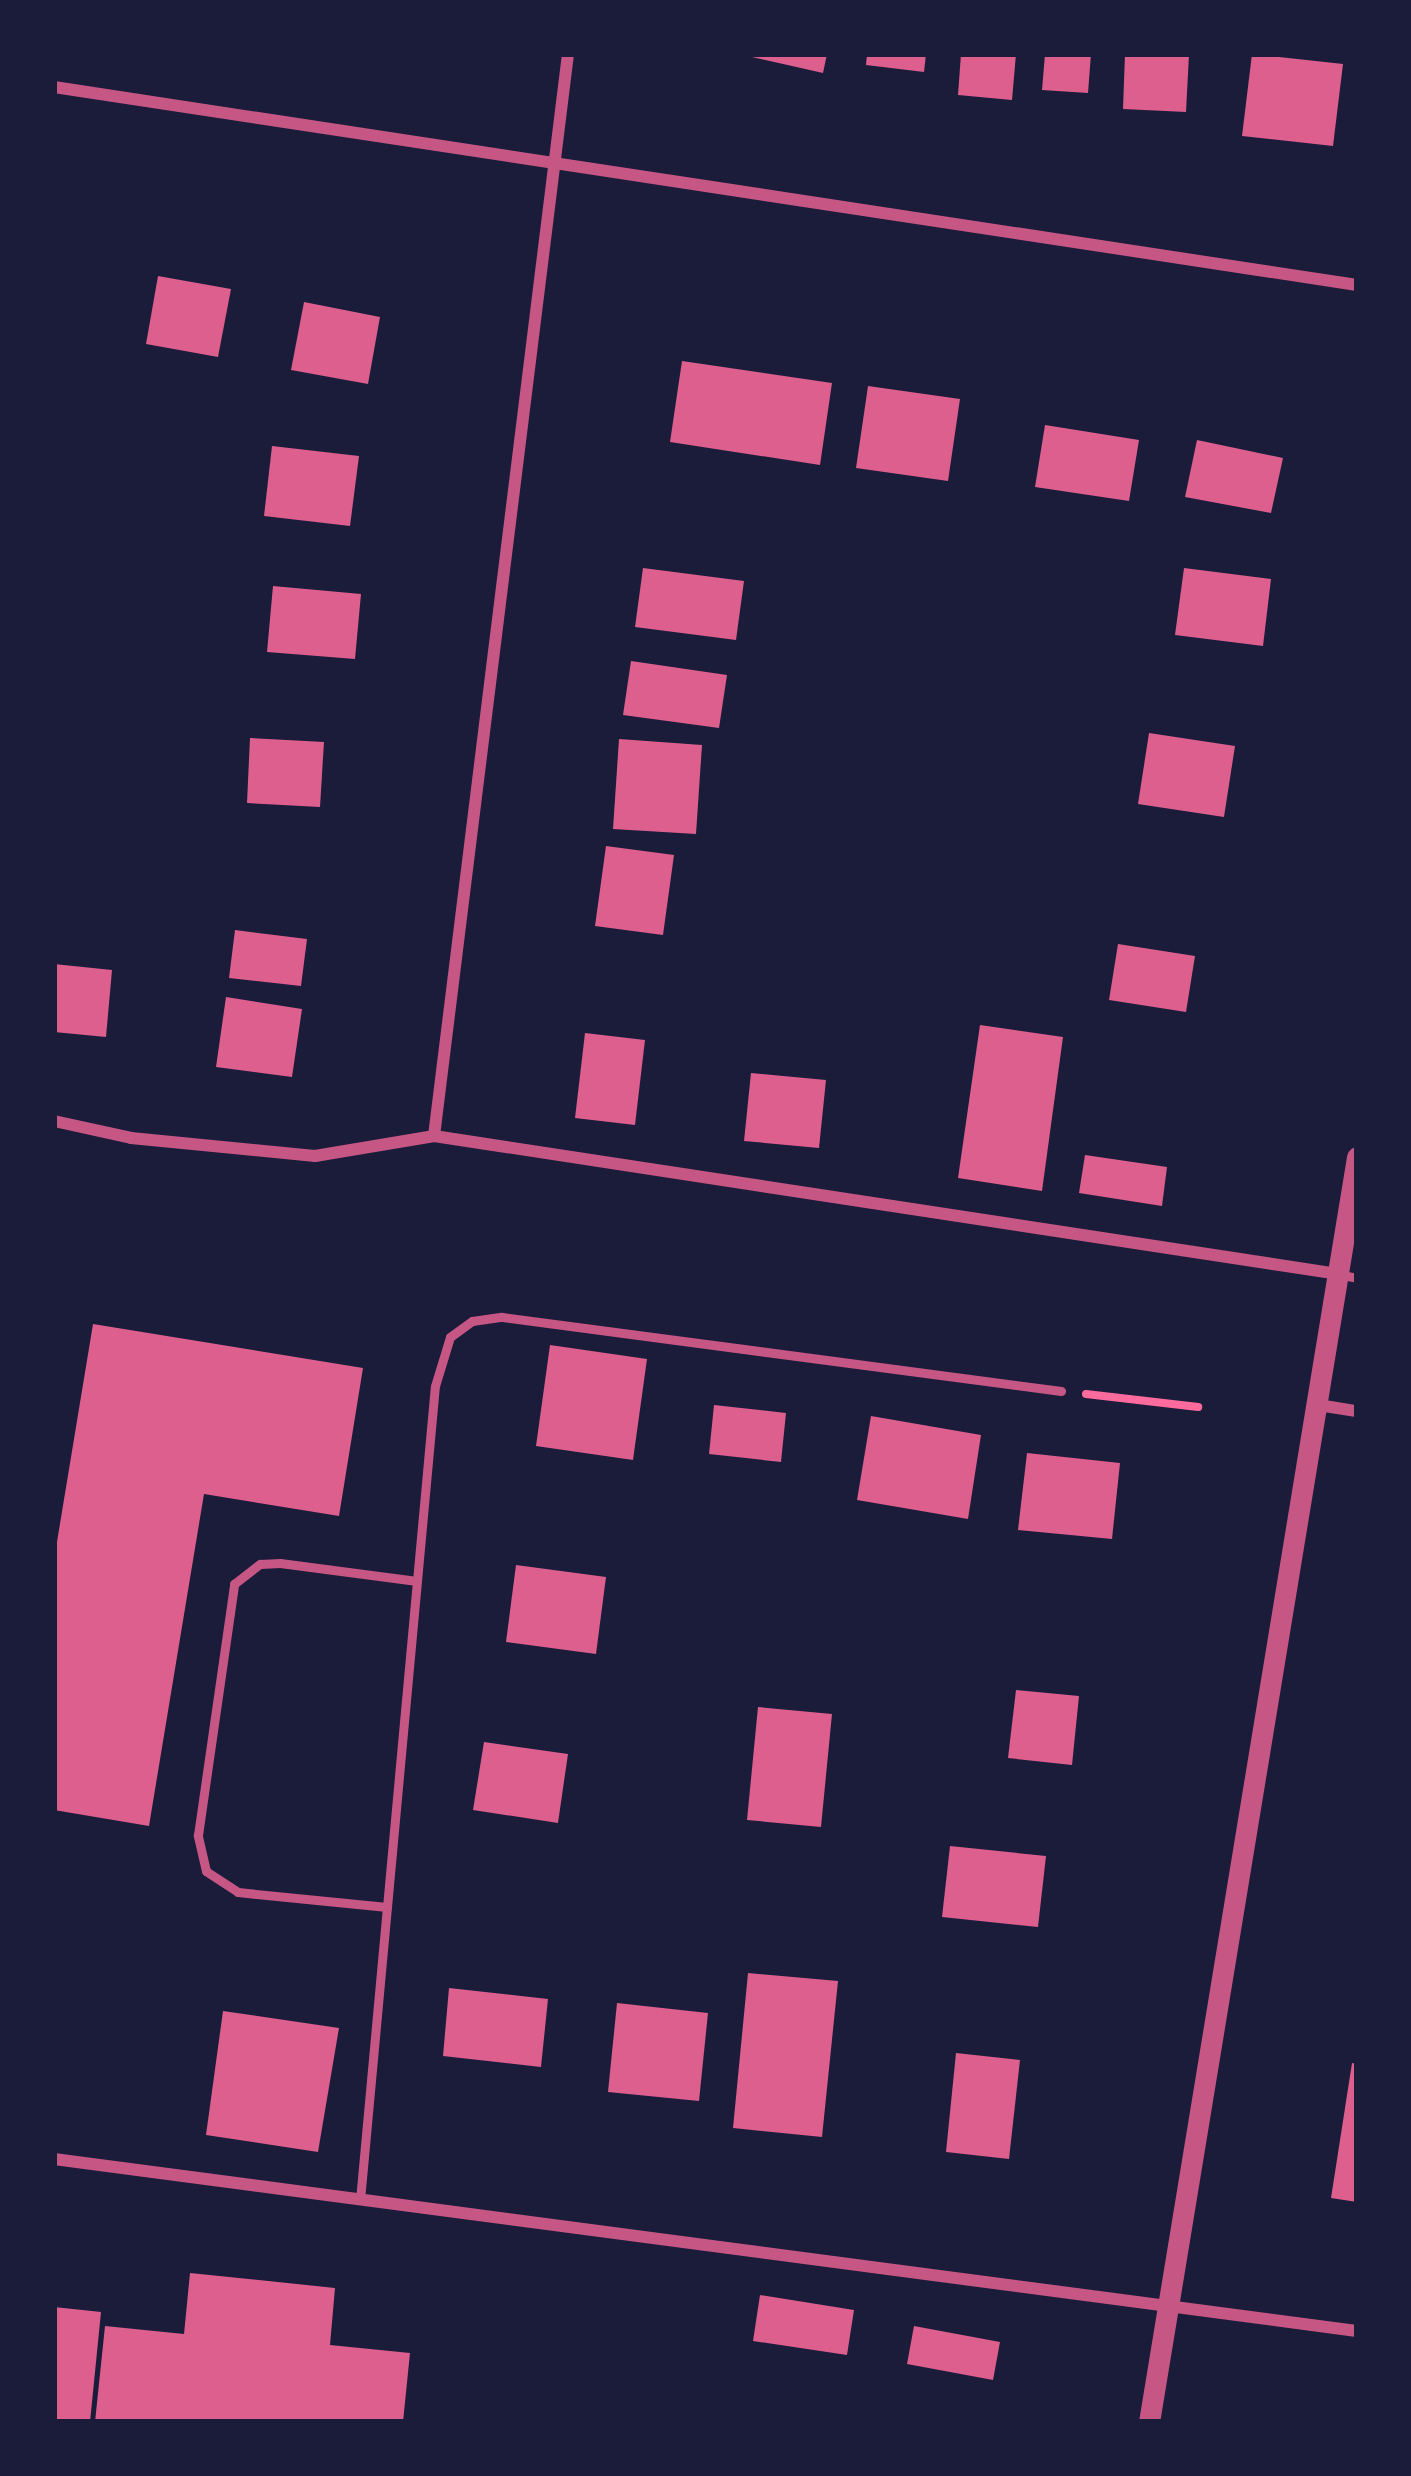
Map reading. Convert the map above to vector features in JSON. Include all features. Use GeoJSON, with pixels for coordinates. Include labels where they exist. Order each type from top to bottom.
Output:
{"type":"FeatureCollection","features":[{"type":"Feature","properties":{"kind":"street"},"geometry":{"type":"LineString","coordinates":[[434,1136],[568,54]]}},
{"type":"Feature","properties":{"kind":"street"},"geometry":{"type":"LineString","coordinates":[[54,87],[1357,285]]}},
{"type":"Feature","properties":{"kind":"street"},"geometry":{"type":"LineString","coordinates":[[54,1121],[130,1138],[315,1156],[434,1136],[1348,1276]]}},
{"type":"Feature","properties":{"kind":"street"},"geometry":{"type":"LineString","coordinates":[[1149,2422],[1318,1405],[1348,1276],[1357,1157]]}},
{"type":"Feature","properties":{"kind":"street"},"geometry":{"type":"LineString","coordinates":[[1318,1405],[1357,1411]]}},
{"type":"Feature","properties":{"kind":"street"},"geometry":{"type":"LineString","coordinates":[[54,2159],[1172,2302],[1357,2332]]}},
{"type":"Feature","properties":{"kind":"lane"},"geometry":{"type":"LineString","coordinates":[[360,2200],[440,1360],[450,1336],[472,1321],[502,1317],[1061,1391]]}},
{"type":"Feature","properties":{"kind":"lane"},"geometry":{"type":"LineString","coordinates":[[387,1907],[238,1892],[206,1871],[198,1835],[234,1584],[260,1564],[280,1563],[417,1581]]}},
{"type":"Feature","properties":{"kind":"path"},"geometry":{"type":"LineString","coordinates":[[1061,1391],[1198,1407]]}},
{"type":"Feature","properties":{"kind":"building"},"geometry":{"type":"Polygon","coordinates":[[[739,54],[827,54],[823,73],[739,54]]]}},
{"type":"Feature","properties":{"kind":"building"},"geometry":{"type":"Polygon","coordinates":[[[867,54],[926,54],[924,72],[866,65],[867,54]]]}},
{"type":"Feature","properties":{"kind":"building"},"geometry":{"type":"Polygon","coordinates":[[[961,54],[1016,54],[1012,100],[958,95],[961,54]]]}},
{"type":"Feature","properties":{"kind":"building"},"geometry":{"type":"Polygon","coordinates":[[[1045,54],[1091,54],[1088,93],[1042,90],[1045,54]]]}},
{"type":"Feature","properties":{"kind":"building"},"geometry":{"type":"Polygon","coordinates":[[[1125,54],[1189,54],[1186,112],[1123,109],[1125,54]]]}},
{"type":"Feature","properties":{"kind":"building"},"geometry":{"type":"Polygon","coordinates":[[[1252,54],[1343,64],[1333,146],[1242,136],[1252,54]]]}},
{"type":"Feature","properties":{"kind":"building"},"geometry":{"type":"Polygon","coordinates":[[[158,276],[231,289],[218,357],[146,344],[158,276]]]}},
{"type":"Feature","properties":{"kind":"building"},"geometry":{"type":"Polygon","coordinates":[[[304,302],[380,317],[368,384],[291,370],[304,302]]]}},
{"type":"Feature","properties":{"kind":"building"},"geometry":{"type":"Polygon","coordinates":[[[682,361],[832,383],[820,465],[670,442],[682,361]]]}},
{"type":"Feature","properties":{"kind":"building"},"geometry":{"type":"Polygon","coordinates":[[[868,386],[960,399],[948,481],[856,468],[868,386]]]}},
{"type":"Feature","properties":{"kind":"building"},"geometry":{"type":"Polygon","coordinates":[[[1045,425],[1139,440],[1129,501],[1035,487],[1045,425]]]}},
{"type":"Feature","properties":{"kind":"building"},"geometry":{"type":"Polygon","coordinates":[[[1197,440],[1283,458],[1271,513],[1185,497],[1197,440]]]}},
{"type":"Feature","properties":{"kind":"building"},"geometry":{"type":"Polygon","coordinates":[[[272,446],[359,456],[350,526],[264,516],[272,446]]]}},
{"type":"Feature","properties":{"kind":"building"},"geometry":{"type":"Polygon","coordinates":[[[643,568],[744,581],[736,640],[635,627],[643,568]]]}},
{"type":"Feature","properties":{"kind":"building"},"geometry":{"type":"Polygon","coordinates":[[[1184,568],[1271,579],[1263,646],[1175,635],[1184,568]]]}},
{"type":"Feature","properties":{"kind":"building"},"geometry":{"type":"Polygon","coordinates":[[[273,586],[361,594],[355,659],[267,652],[273,586]]]}},
{"type":"Feature","properties":{"kind":"building"},"geometry":{"type":"Polygon","coordinates":[[[631,661],[727,675],[719,728],[623,715],[631,661]]]}},
{"type":"Feature","properties":{"kind":"building"},"geometry":{"type":"Polygon","coordinates":[[[1149,733],[1235,746],[1224,817],[1138,804],[1149,733]]]}},
{"type":"Feature","properties":{"kind":"building"},"geometry":{"type":"Polygon","coordinates":[[[250,738],[324,742],[320,807],[247,803],[250,738]]]}},
{"type":"Feature","properties":{"kind":"building"},"geometry":{"type":"Polygon","coordinates":[[[619,739],[702,745],[696,834],[613,829],[619,739]]]}},
{"type":"Feature","properties":{"kind":"building"},"geometry":{"type":"Polygon","coordinates":[[[606,846],[674,855],[663,935],[595,926],[606,846]]]}},
{"type":"Feature","properties":{"kind":"building"},"geometry":{"type":"Polygon","coordinates":[[[235,930],[307,939],[301,986],[229,978],[235,930]]]}},
{"type":"Feature","properties":{"kind":"building"},"geometry":{"type":"Polygon","coordinates":[[[1118,944],[1195,956],[1186,1012],[1109,1000],[1118,944]]]}},
{"type":"Feature","properties":{"kind":"building"},"geometry":{"type":"Polygon","coordinates":[[[54,964],[112,970],[106,1037],[54,1032],[54,964]]]}},
{"type":"Feature","properties":{"kind":"building"},"geometry":{"type":"Polygon","coordinates":[[[226,997],[302,1009],[292,1077],[216,1067],[226,997]]]}},
{"type":"Feature","properties":{"kind":"building"},"geometry":{"type":"Polygon","coordinates":[[[980,1025],[1063,1037],[1042,1191],[958,1178],[980,1025]]]}},
{"type":"Feature","properties":{"kind":"building"},"geometry":{"type":"Polygon","coordinates":[[[585,1033],[645,1040],[635,1125],[575,1118],[585,1033]]]}},
{"type":"Feature","properties":{"kind":"building"},"geometry":{"type":"Polygon","coordinates":[[[751,1073],[826,1080],[819,1148],[744,1141],[751,1073]]]}},
{"type":"Feature","properties":{"kind":"building"},"geometry":{"type":"Polygon","coordinates":[[[1085,1155],[1167,1167],[1162,1206],[1079,1193],[1085,1155]]]}},
{"type":"Feature","properties":{"kind":"building"},"geometry":{"type":"Polygon","coordinates":[[[93,1324],[363,1368],[339,1516],[204,1494],[149,1826],[54,1810],[54,1560],[93,1324]]]}},
{"type":"Feature","properties":{"kind":"building"},"geometry":{"type":"Polygon","coordinates":[[[550,1345],[647,1359],[633,1460],[536,1446],[550,1345]]]}},
{"type":"Feature","properties":{"kind":"building"},"geometry":{"type":"Polygon","coordinates":[[[714,1405],[786,1413],[781,1462],[709,1454],[714,1405]]]}},
{"type":"Feature","properties":{"kind":"building"},"geometry":{"type":"Polygon","coordinates":[[[871,1416],[981,1435],[968,1519],[857,1500],[871,1416]]]}},
{"type":"Feature","properties":{"kind":"building"},"geometry":{"type":"Polygon","coordinates":[[[1027,1453],[1120,1463],[1112,1539],[1018,1530],[1027,1453]]]}},
{"type":"Feature","properties":{"kind":"building"},"geometry":{"type":"Polygon","coordinates":[[[516,1565],[606,1577],[596,1654],[506,1642],[516,1565]]]}},
{"type":"Feature","properties":{"kind":"building"},"geometry":{"type":"Polygon","coordinates":[[[1016,1690],[1079,1696],[1072,1765],[1008,1758],[1016,1690]]]}},
{"type":"Feature","properties":{"kind":"building"},"geometry":{"type":"Polygon","coordinates":[[[758,1707],[832,1714],[821,1827],[747,1820],[758,1707]]]}},
{"type":"Feature","properties":{"kind":"building"},"geometry":{"type":"Polygon","coordinates":[[[484,1742],[568,1754],[558,1823],[473,1810],[484,1742]]]}},
{"type":"Feature","properties":{"kind":"building"},"geometry":{"type":"Polygon","coordinates":[[[950,1846],[1046,1856],[1038,1927],[942,1917],[950,1846]]]}},
{"type":"Feature","properties":{"kind":"building"},"geometry":{"type":"Polygon","coordinates":[[[748,1973],[838,1981],[822,2137],[733,2128],[748,1973]]]}},
{"type":"Feature","properties":{"kind":"building"},"geometry":{"type":"Polygon","coordinates":[[[449,1988],[548,1999],[541,2067],[443,2056],[449,1988]]]}},
{"type":"Feature","properties":{"kind":"building"},"geometry":{"type":"Polygon","coordinates":[[[617,2003],[708,2013],[699,2101],[608,2092],[617,2003]]]}},
{"type":"Feature","properties":{"kind":"building"},"geometry":{"type":"Polygon","coordinates":[[[223,2011],[339,2028],[318,2152],[206,2135],[223,2011]]]}},
{"type":"Feature","properties":{"kind":"building"},"geometry":{"type":"Polygon","coordinates":[[[956,2053],[1020,2060],[1009,2159],[946,2152],[956,2053]]]}},
{"type":"Feature","properties":{"kind":"building"},"geometry":{"type":"Polygon","coordinates":[[[1352,2063],[1357,2064],[1357,2202],[1331,2198],[1352,2063]]]}},
{"type":"Feature","properties":{"kind":"building"},"geometry":{"type":"Polygon","coordinates":[[[190,2273],[335,2288],[330,2345],[410,2353],[403,2422],[95,2422],[105,2326],[184,2334],[190,2273]]]}},
{"type":"Feature","properties":{"kind":"building"},"geometry":{"type":"Polygon","coordinates":[[[760,2295],[854,2310],[847,2355],[753,2341],[760,2295]]]}},
{"type":"Feature","properties":{"kind":"building"},"geometry":{"type":"Polygon","coordinates":[[[54,2307],[101,2312],[90,2422],[54,2422],[54,2307]]]}},
{"type":"Feature","properties":{"kind":"building"},"geometry":{"type":"Polygon","coordinates":[[[914,2326],[1000,2342],[993,2380],[907,2364],[914,2326]]]}}]}
